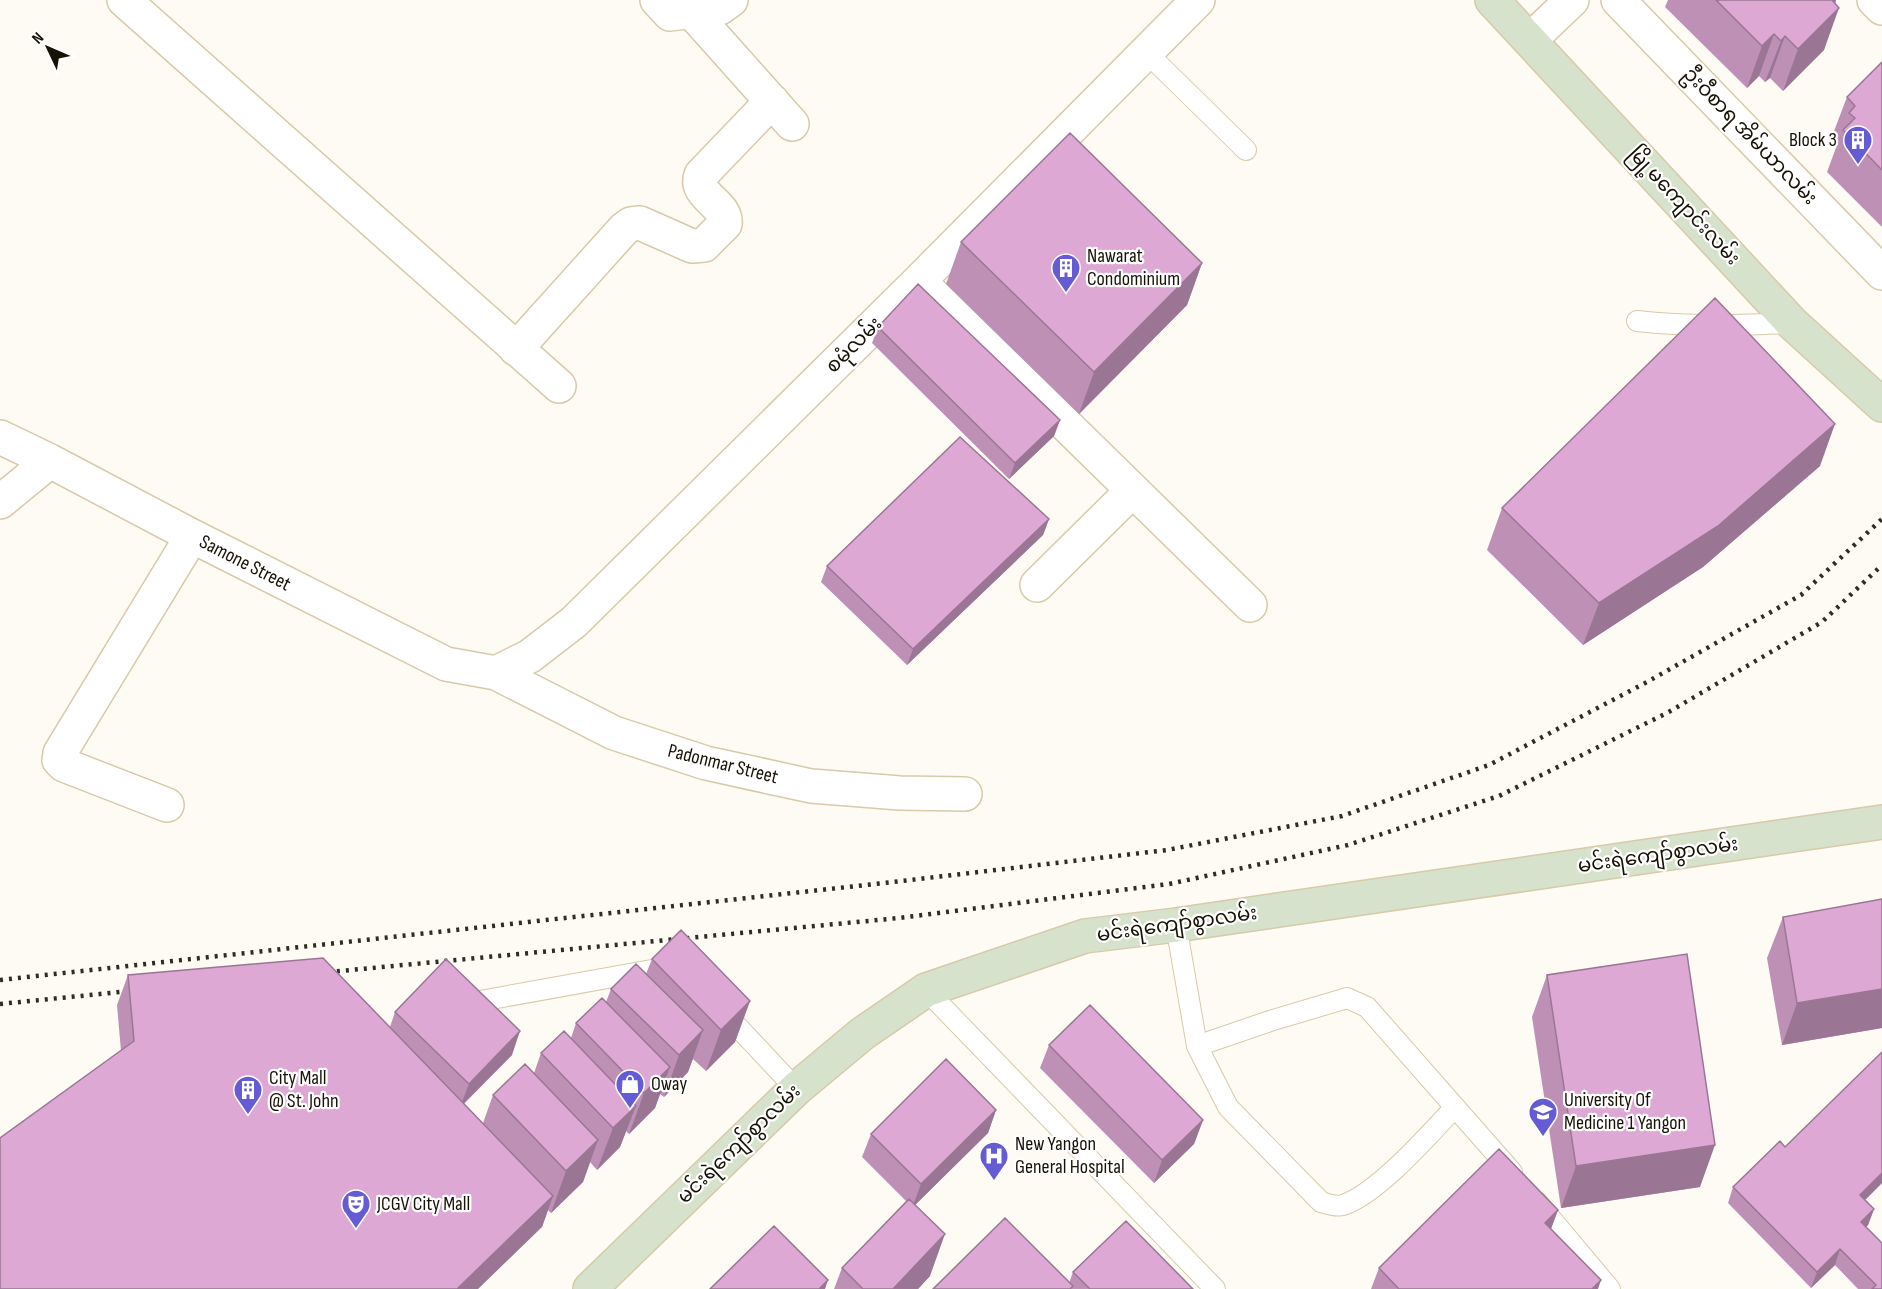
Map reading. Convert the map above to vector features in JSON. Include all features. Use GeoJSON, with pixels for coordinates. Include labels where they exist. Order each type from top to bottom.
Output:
{"type":"FeatureCollection","features":[{"type":"Feature","properties":{"kind":"main road","name":"မြို့မကျောင်းလမ်း"},"geometry":{"type":"LineString","coordinates":[[1492,0],[1792,323],[1882,405]]}},
{"type":"Feature","properties":{"kind":"main road","name":"မင်းရဲကျော်စွာလမ်း"},"geometry":{"type":"LineString","coordinates":[[590,1289],[796,1089],[862,1034],[926,990],[1085,936],[1176,925],[1882,822]]}},
{"type":"Feature","properties":{"kind":"street"},"geometry":{"type":"LineString","coordinates":[[123,0],[559,386]]}},
{"type":"Feature","properties":{"kind":"street"},"geometry":{"type":"LineString","coordinates":[[657,0],[670,14],[720,8],[731,0]]}},
{"type":"Feature","properties":{"kind":"street","name":"စမုံလမ်း"},"geometry":{"type":"LineString","coordinates":[[496,673],[531,656],[574,622],[919,281],[1061,154],[1146,52],[1198,0]]}},
{"type":"Feature","properties":{"kind":"street"},"geometry":{"type":"LineString","coordinates":[[1530,39],[1572,0]]}},
{"type":"Feature","properties":{"kind":"street","name":"ဦးဝီစာရ အိမ်ယာလမ်း"},"geometry":{"type":"LineString","coordinates":[[1618,0],[1882,273]]}},
{"type":"Feature","properties":{"kind":"street"},"geometry":{"type":"LineString","coordinates":[[1874,0],[1882,8]]}},
{"type":"Feature","properties":{"kind":"street"},"geometry":{"type":"LineString","coordinates":[[516,349],[631,224],[640,223],[692,246],[704,245],[726,224],[725,214],[700,187],[701,175],[782,112],[691,11]]}},
{"type":"Feature","properties":{"kind":"street"},"geometry":{"type":"LineString","coordinates":[[919,281],[1250,605]]}},
{"type":"Feature","properties":{"kind":"street","name":"Samone Street"},"geometry":{"type":"LineString","coordinates":[[0,437],[446,664],[496,673]]}},
{"type":"Feature","properties":{"kind":"street"},"geometry":{"type":"LineString","coordinates":[[0,502],[50,461]]}},
{"type":"Feature","properties":{"kind":"street"},"geometry":{"type":"LineString","coordinates":[[1037,585],[1132,491]]}},
{"type":"Feature","properties":{"kind":"street"},"geometry":{"type":"LineString","coordinates":[[168,805],[64,765],[59,760],[60,753],[192,536]]}},
{"type":"Feature","properties":{"kind":"street","name":"Padonmar Street"},"geometry":{"type":"LineString","coordinates":[[496,673],[614,733],[706,763],[811,786],[900,793],[965,794]]}},
{"type":"Feature","properties":{"kind":"lane"},"geometry":{"type":"LineString","coordinates":[[1146,52],[1246,150]]}},
{"type":"Feature","properties":{"kind":"lane"},"geometry":{"type":"LineString","coordinates":[[1637,321],[1672,325],[1730,326],[1792,323]]}},
{"type":"Feature","properties":{"kind":"lane"},"geometry":{"type":"LineString","coordinates":[[1176,925],[1197,1046],[1228,1107],[1320,1202],[1341,1206],[1366,1194],[1425,1139],[1454,1108]]}},
{"type":"Feature","properties":{"kind":"lane"},"geometry":{"type":"LineString","coordinates":[[480,1001],[675,966],[692,980]]}},
{"type":"Feature","properties":{"kind":"lane"},"geometry":{"type":"LineString","coordinates":[[926,990],[1215,1289]]}},
{"type":"Feature","properties":{"kind":"lane"},"geometry":{"type":"LineString","coordinates":[[708,996],[796,1089]]}},
{"type":"Feature","properties":{"kind":"lane"},"geometry":{"type":"LineString","coordinates":[[1197,1046],[1347,998],[1367,1007],[1513,1173],[1610,1289]]}},
{"type":"Feature","properties":{"kind":"building"},"geometry":{"type":"Polygon","coordinates":[[[1716,0],[1832,0],[1839,8],[1798,49],[1785,36],[1781,41],[1774,34],[1762,46],[1716,0]]]}},
{"type":"Feature","properties":{"kind":"building"},"geometry":{"type":"Polygon","coordinates":[[[1882,62],[1882,170],[1843,130],[1855,118],[1849,113],[1855,106],[1847,97],[1882,62]]]}},
{"type":"Feature","properties":{"kind":"building","name":"Nawarat Condominium"},"geometry":{"type":"Polygon","coordinates":[[[1070,133],[1202,263],[1094,372],[961,242],[1070,133]]]}},
{"type":"Feature","properties":{"kind":"building"},"geometry":{"type":"Polygon","coordinates":[[[918,284],[1060,420],[1015,463],[878,327],[918,284]]]}},
{"type":"Feature","properties":{"kind":"building"},"geometry":{"type":"Polygon","coordinates":[[[1715,298],[1835,424],[1718,526],[1599,603],[1502,508],[1715,298]]]}},
{"type":"Feature","properties":{"kind":"building"},"geometry":{"type":"Polygon","coordinates":[[[960,437],[1049,519],[913,649],[827,566],[960,437]]]}},
{"type":"Feature","properties":{"kind":"building"},"geometry":{"type":"Polygon","coordinates":[[[1882,899],[1882,989],[1797,1003],[1783,917],[1882,899]]]}},
{"type":"Feature","properties":{"kind":"building"},"geometry":{"type":"Polygon","coordinates":[[[681,930],[750,1001],[721,1030],[652,959],[681,930]]]}},
{"type":"Feature","properties":{"kind":"building"},"geometry":{"type":"Polygon","coordinates":[[[1687,954],[1715,1145],[1576,1166],[1547,975],[1687,954]]]}},
{"type":"Feature","properties":{"kind":"building","name":"City Mall @ St. John"},"geometry":{"type":"Polygon","coordinates":[[[323,958],[553,1196],[457,1289],[0,1289],[0,1138],[134,1041],[128,975],[323,958]]]}},
{"type":"Feature","properties":{"kind":"building"},"geometry":{"type":"Polygon","coordinates":[[[446,959],[520,1031],[469,1084],[395,1012],[446,959]]]}},
{"type":"Feature","properties":{"kind":"building"},"geometry":{"type":"Polygon","coordinates":[[[636,964],[703,1030],[679,1055],[611,989],[636,964]]]}},
{"type":"Feature","properties":{"kind":"building"},"geometry":{"type":"Polygon","coordinates":[[[602,998],[670,1067],[644,1093],[576,1023],[602,998]]]}},
{"type":"Feature","properties":{"kind":"building"},"geometry":{"type":"Polygon","coordinates":[[[1090,1005],[1203,1120],[1162,1160],[1049,1045],[1090,1005]]]}},
{"type":"Feature","properties":{"kind":"building"},"geometry":{"type":"Polygon","coordinates":[[[564,1031],[636,1106],[613,1128],[541,1053],[564,1031]]]}},
{"type":"Feature","properties":{"kind":"building"},"geometry":{"type":"Polygon","coordinates":[[[1882,1052],[1882,1173],[1860,1195],[1874,1209],[1861,1222],[1882,1243],[1882,1289],[1872,1289],[1876,1285],[1840,1249],[1817,1272],[1733,1187],[1780,1141],[1785,1147],[1882,1052]]]}},
{"type":"Feature","properties":{"kind":"building"},"geometry":{"type":"Polygon","coordinates":[[[946,1059],[996,1110],[921,1184],[871,1134],[946,1059]]]}},
{"type":"Feature","properties":{"kind":"building"},"geometry":{"type":"Polygon","coordinates":[[[525,1064],[598,1140],[566,1171],[493,1095],[525,1064]]]}},
{"type":"Feature","properties":{"kind":"building"},"geometry":{"type":"Polygon","coordinates":[[[1499,1149],[1558,1210],[1545,1223],[1601,1280],[1592,1289],[1399,1289],[1379,1268],[1499,1149]]]}},
{"type":"Feature","properties":{"kind":"building"},"geometry":{"type":"Polygon","coordinates":[[[909,1199],[945,1234],[893,1289],[863,1289],[842,1268],[909,1199]]]}},
{"type":"Feature","properties":{"kind":"building"},"geometry":{"type":"Polygon","coordinates":[[[1005,1218],[1073,1286],[1070,1289],[933,1289],[1005,1218]]]}},
{"type":"Feature","properties":{"kind":"building"},"geometry":{"type":"Polygon","coordinates":[[[1126,1221],[1193,1289],[1090,1289],[1073,1272],[1126,1221]]]}},
{"type":"Feature","properties":{"kind":"building"},"geometry":{"type":"Polygon","coordinates":[[[774,1226],[828,1280],[819,1289],[710,1289],[774,1226]]]}},
{"type":"Feature","properties":{"kind":"railway"},"geometry":{"type":"LineString","coordinates":[[0,980],[1167,850],[1342,816],[1489,765],[1647,682],[1801,595],[1882,519]]}},
{"type":"Feature","properties":{"kind":"railway"},"geometry":{"type":"LineString","coordinates":[[319,973],[899,918],[1169,884],[1348,845],[1499,796],[1667,713],[1822,622],[1882,565]]}},
{"type":"Feature","properties":{"kind":"railway"},"geometry":{"type":"LineString","coordinates":[[0,1004],[140,990]]}},
{"type":"Feature","properties":{"kind":"place","name":"Block 3"},"geometry":{"type":"Point","coordinates":[1858,166]}},
{"type":"Feature","properties":{"kind":"place","name":"Nawarat Condominium"},"geometry":{"type":"Point","coordinates":[1066,294]}},
{"type":"Feature","properties":{"kind":"place","name":"Oway"},"geometry":{"type":"Point","coordinates":[630,1110]}},
{"type":"Feature","properties":{"kind":"place","name":"City Mall @ St. John"},"geometry":{"type":"Point","coordinates":[248,1116]}},
{"type":"Feature","properties":{"kind":"place","name":"University Of Medicine 1 Yangon"},"geometry":{"type":"Point","coordinates":[1543,1138]}},
{"type":"Feature","properties":{"kind":"place","name":"New Yangon General Hospital"},"geometry":{"type":"Point","coordinates":[994,1182]}},
{"type":"Feature","properties":{"kind":"place","name":"JCGV City Mall"},"geometry":{"type":"Point","coordinates":[356,1230]}}]}
